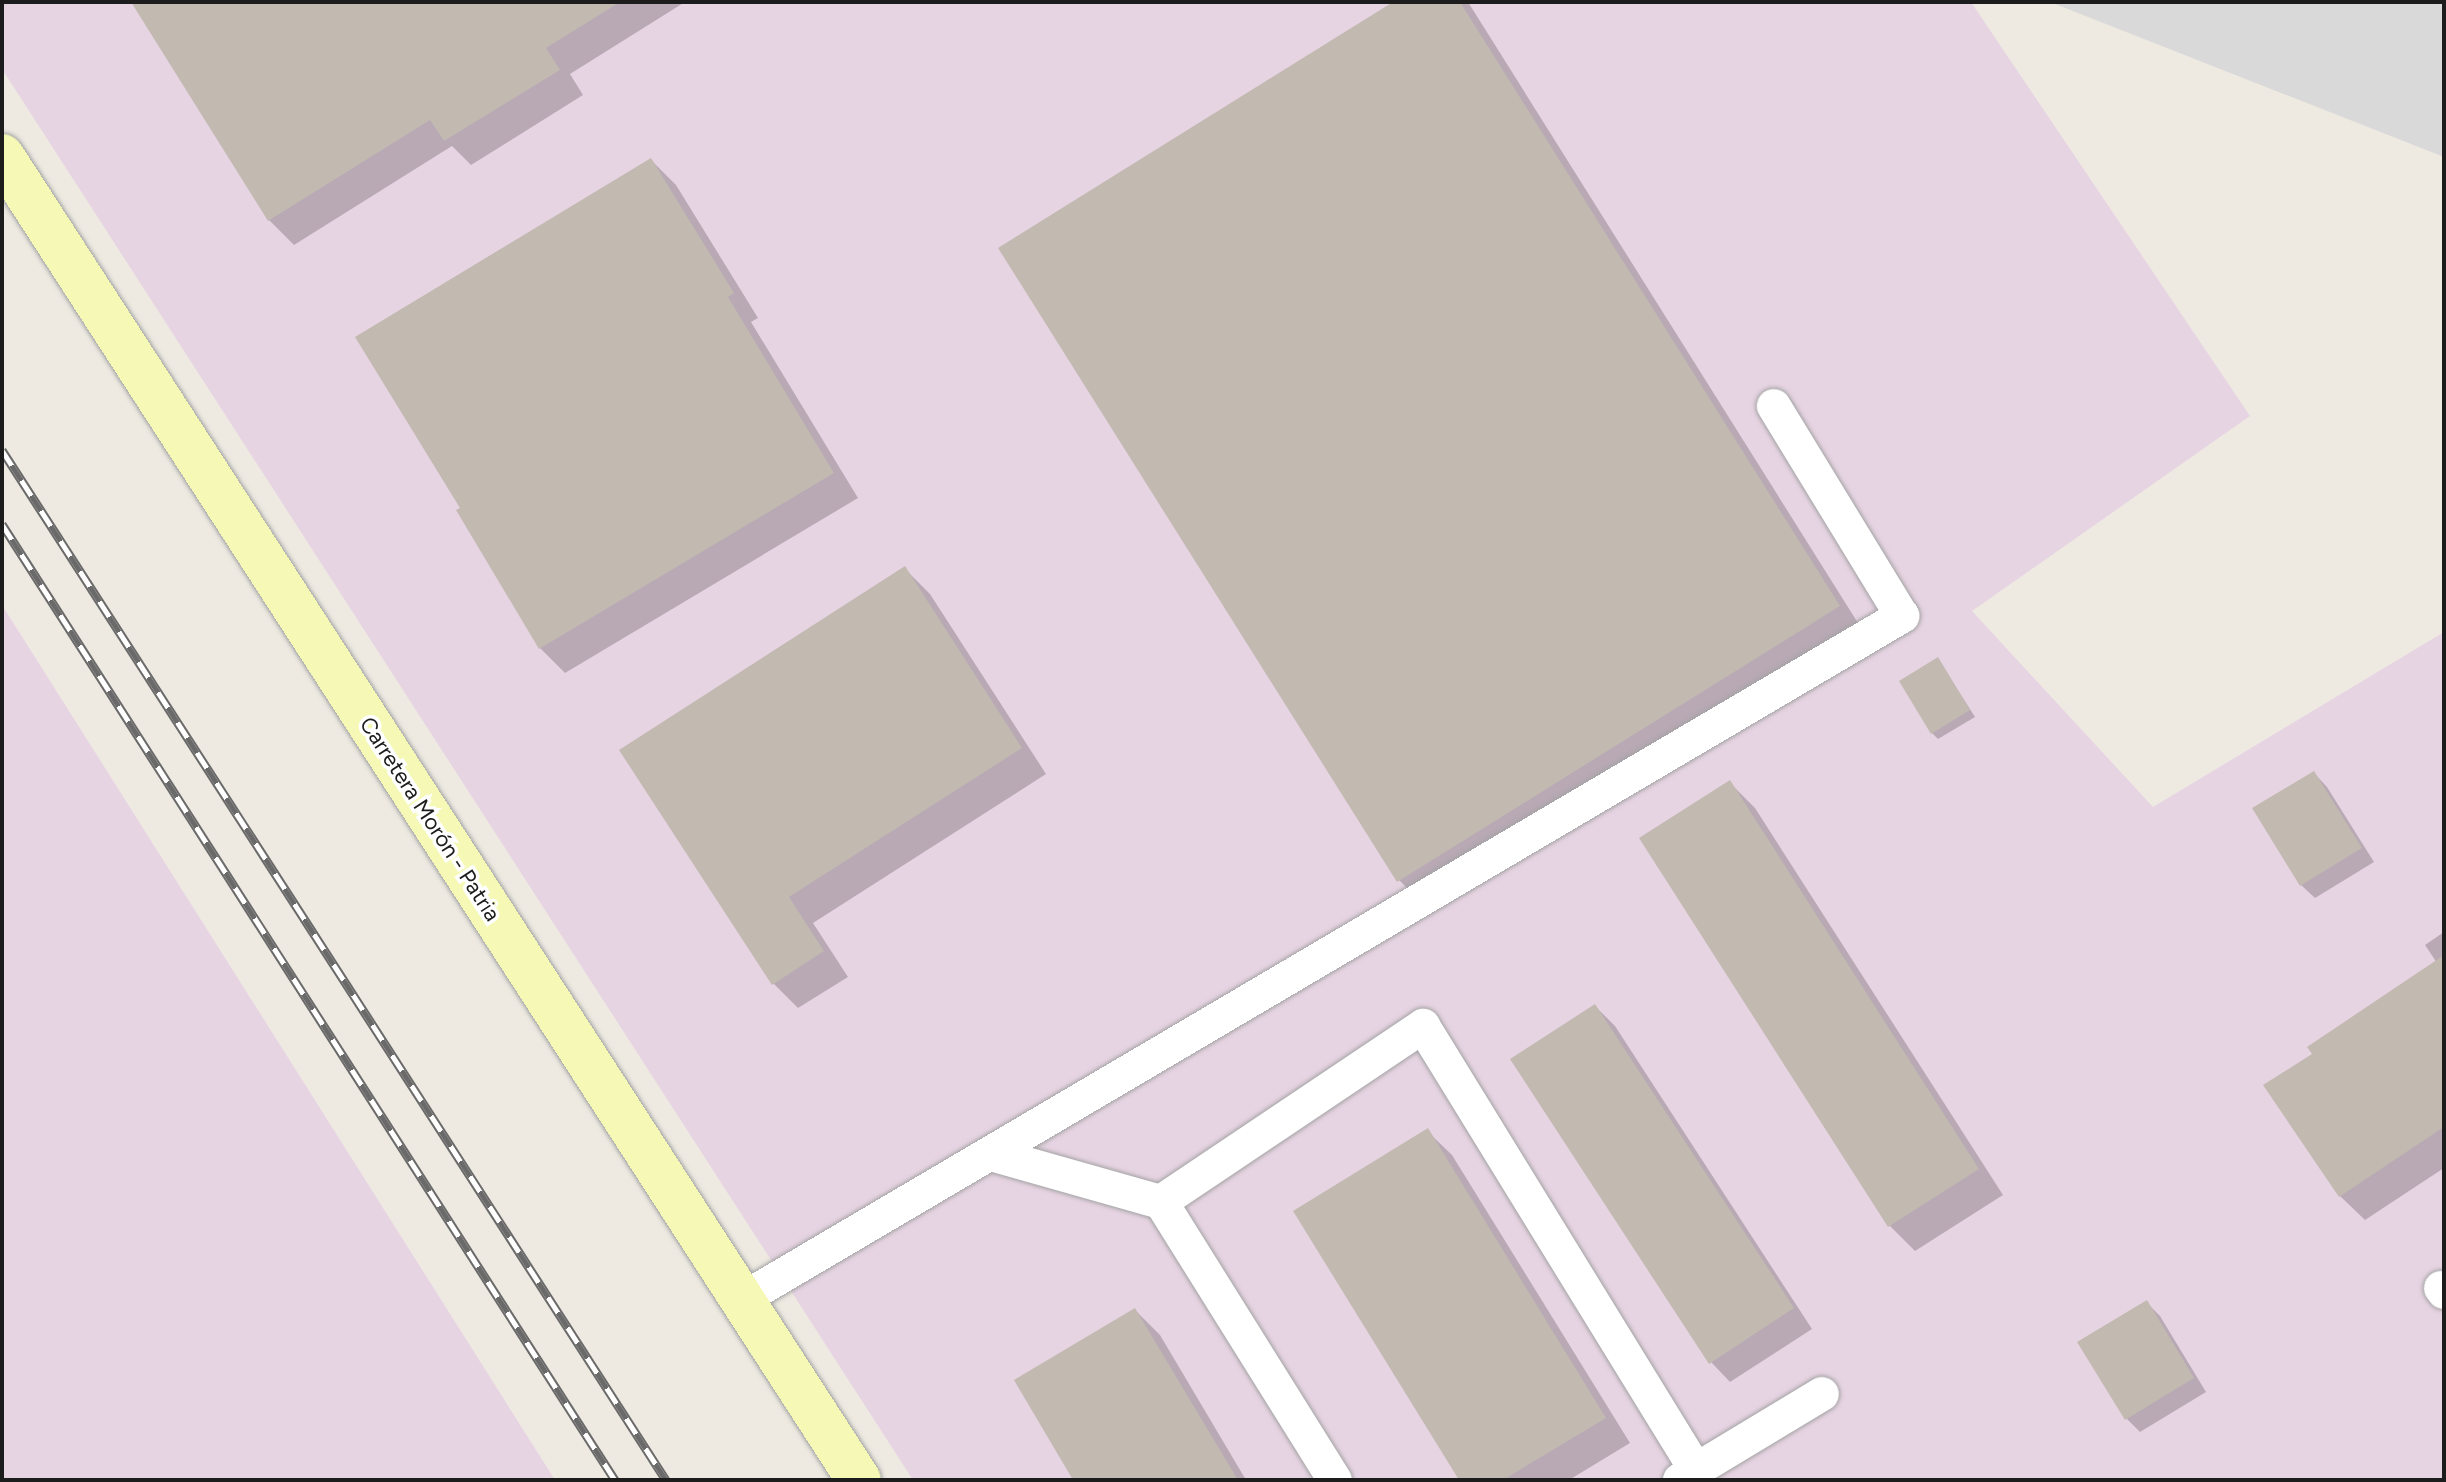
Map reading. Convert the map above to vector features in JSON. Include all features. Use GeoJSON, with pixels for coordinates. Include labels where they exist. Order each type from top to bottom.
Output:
{"type":"FeatureCollection","features":[{"type":"Feature","properties":{"kind":"main road","name":"Carretera Morón - Patria"},"geometry":{"type":"LineString","coordinates":[[2,156],[859,1480]]}},
{"type":"Feature","properties":{"kind":"lane"},"geometry":{"type":"LineString","coordinates":[[741,1300],[1902,616],[1774,406]]}},
{"type":"Feature","properties":{"kind":"lane"},"geometry":{"type":"LineString","coordinates":[[1161,1202],[1423,1026],[1688,1475],[1822,1394]]}},
{"type":"Feature","properties":{"kind":"lane"},"geometry":{"type":"LineString","coordinates":[[991,1154],[1161,1202],[1335,1480]]}},
{"type":"Feature","properties":{"kind":"shaded area"},"geometry":{"type":"Polygon","coordinates":[[[2,2],[1971,2],[2250,416],[1972,611],[2153,807],[2444,632],[2444,1480],[913,1480],[2,69],[2,2]]]}},
{"type":"Feature","properties":{"kind":"shaded area"},"geometry":{"type":"Polygon","coordinates":[[[2050,2],[2444,2],[2444,157],[2050,2]]]}},
{"type":"Feature","properties":{"kind":"shaded area"},"geometry":{"type":"Polygon","coordinates":[[[2,605],[555,1480],[2,1480],[2,605]]]}},
{"type":"Feature","properties":{"kind":"building"},"geometry":{"type":"Polygon","coordinates":[[[131,2],[620,2],[546,48],[560,70],[444,141],[430,120],[268,221],[131,2]]]}},
{"type":"Feature","properties":{"kind":"building"},"geometry":{"type":"Polygon","coordinates":[[[1393,2],[1460,2],[1840,606],[1397,882],[998,248],[1393,2]]]}},
{"type":"Feature","properties":{"kind":"building"},"geometry":{"type":"Polygon","coordinates":[[[651,158],[734,293],[728,297],[834,473],[539,649],[456,510],[460,508],[355,337],[651,158]]]}},
{"type":"Feature","properties":{"kind":"building"},"geometry":{"type":"Polygon","coordinates":[[[905,566],[1022,748],[789,897],[824,951],[772,985],[619,750],[905,566]]]}},
{"type":"Feature","properties":{"kind":"building"},"geometry":{"type":"Polygon","coordinates":[[[1938,657],[1970,710],[1931,734],[1899,681],[1938,657]]]}},
{"type":"Feature","properties":{"kind":"building"},"geometry":{"type":"Polygon","coordinates":[[[2314,771],[2362,848],[2300,886],[2252,808],[2314,771]]]}},
{"type":"Feature","properties":{"kind":"building"},"geometry":{"type":"Polygon","coordinates":[[[1730,780],[1979,1169],[1888,1227],[1639,838],[1730,780]]]}},
{"type":"Feature","properties":{"kind":"building"},"geometry":{"type":"Polygon","coordinates":[[[2444,955],[2444,1127],[2339,1197],[2263,1085],[2312,1054],[2307,1047],[2444,955]]]}},
{"type":"Feature","properties":{"kind":"building"},"geometry":{"type":"Polygon","coordinates":[[[1595,1004],[1794,1308],[1709,1364],[1510,1059],[1595,1004]]]}},
{"type":"Feature","properties":{"kind":"building"},"geometry":{"type":"Polygon","coordinates":[[[1428,1128],[1606,1418],[1503,1480],[1459,1480],[1293,1211],[1428,1128]]]}},
{"type":"Feature","properties":{"kind":"building"},"geometry":{"type":"Polygon","coordinates":[[[2147,1300],[2194,1378],[2125,1420],[2077,1342],[2147,1300]]]}},
{"type":"Feature","properties":{"kind":"building"},"geometry":{"type":"Polygon","coordinates":[[[1135,1308],[1238,1480],[1073,1480],[1014,1380],[1135,1308]]]}},
{"type":"Feature","properties":{"kind":"railway"},"geometry":{"type":"LineString","coordinates":[[2,450],[666,1480]]}},
{"type":"Feature","properties":{"kind":"railway"},"geometry":{"type":"LineString","coordinates":[[2,524],[615,1480]]}}]}
